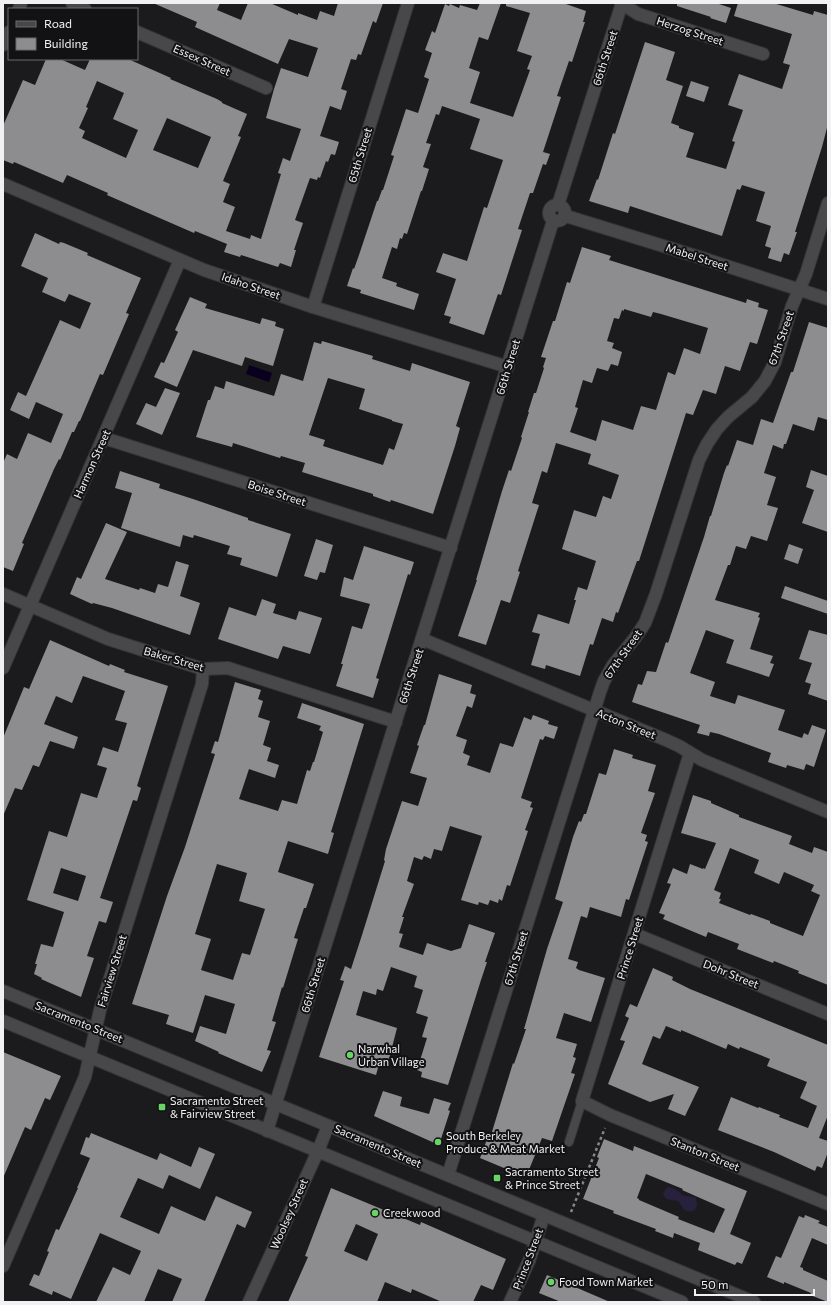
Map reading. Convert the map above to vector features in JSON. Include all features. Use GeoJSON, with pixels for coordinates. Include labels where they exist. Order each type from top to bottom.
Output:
{"type":"FeatureCollection","features":[{"type":"Feature","properties":{"kind":"street"},"geometry":{"type":"LineString","coordinates":[[72,3],[83,8]]}},
{"type":"Feature","properties":{"kind":"street","name":"65th Street"},"geometry":{"type":"LineString","coordinates":[[313,307],[408,3]]}},
{"type":"Feature","properties":{"kind":"street","name":"Herzog Street"},"geometry":{"type":"LineString","coordinates":[[622,3],[638,14],[762,54]]}},
{"type":"Feature","properties":{"kind":"street","name":"66th Street"},"geometry":{"type":"LineString","coordinates":[[558,205],[622,3]]}},
{"type":"Feature","properties":{"kind":"street","name":"Essex Street"},"geometry":{"type":"LineString","coordinates":[[138,32],[266,88]]}},
{"type":"Feature","properties":{"kind":"street"},"geometry":{"type":"LineString","coordinates":[[3,45],[8,34]]}},
{"type":"Feature","properties":{"kind":"street","name":"Idaho Street"},"geometry":{"type":"LineString","coordinates":[[3,184],[204,270],[313,307],[508,367]]}},
{"type":"Feature","properties":{"kind":"street","name":"67th Street"},"geometry":{"type":"LineString","coordinates":[[448,1176],[600,692],[613,665],[645,623],[656,594],[699,460],[707,444],[728,416],[752,397],[764,381],[775,362],[792,306],[806,274],[828,203]]}},
{"type":"Feature","properties":{"kind":"street"},"geometry":{"type":"LineString","coordinates":[[561,205],[565,210],[566,216],[561,221],[554,221],[550,216],[549,211],[553,206],[561,205]]}},
{"type":"Feature","properties":{"kind":"street","name":"Mabel Street"},"geometry":{"type":"LineString","coordinates":[[566,216],[828,299]]}},
{"type":"Feature","properties":{"kind":"street","name":"66th Street"},"geometry":{"type":"LineString","coordinates":[[267,1131],[554,221]]}},
{"type":"Feature","properties":{"kind":"street","name":"Harmon Street"},"geometry":{"type":"LineString","coordinates":[[3,668],[180,260]]}},
{"type":"Feature","properties":{"kind":"street","name":"Boise Street"},"geometry":{"type":"LineString","coordinates":[[104,438],[451,548]]}},
{"type":"Feature","properties":{"kind":"street","name":"Baker Street"},"geometry":{"type":"LineString","coordinates":[[3,594],[108,639],[202,669],[228,668],[396,722]]}},
{"type":"Feature","properties":{"kind":"street","name":"Acton Street"},"geometry":{"type":"LineString","coordinates":[[422,639],[679,746],[702,760],[828,812]]}},
{"type":"Feature","properties":{"kind":"street","name":"Fairview Street"},"geometry":{"type":"LineString","coordinates":[[3,1266],[83,1083],[100,1010],[202,684],[202,669]]}},
{"type":"Feature","properties":{"kind":"street","name":"Prince Street"},"geometry":{"type":"LineString","coordinates":[[582,1101],[690,753]]}},
{"type":"Feature","properties":{"kind":"street","name":"Dohr Street"},"geometry":{"type":"LineString","coordinates":[[634,934],[828,1014]]}},
{"type":"Feature","properties":{"kind":"street","name":"Sacramento Street"},"geometry":{"type":"LineString","coordinates":[[3,991],[754,1302]]}},
{"type":"Feature","properties":{"kind":"street"},"geometry":{"type":"LineString","coordinates":[[3,1021],[682,1302]]}},
{"type":"Feature","properties":{"kind":"street","name":"Stanton Street"},"geometry":{"type":"LineString","coordinates":[[582,1101],[610,1115],[828,1204]]}},
{"type":"Feature","properties":{"kind":"street","name":"Woolsey Street"},"geometry":{"type":"LineString","coordinates":[[249,1302],[328,1126]]}},
{"type":"Feature","properties":{"kind":"street","name":"Prince Street"},"geometry":{"type":"LineString","coordinates":[[510,1302],[529,1261],[544,1215]]}},
{"type":"Feature","properties":{"kind":"lane","name":"Prince Street"},"geometry":{"type":"LineString","coordinates":[[569,1142],[582,1101]]}},
{"type":"Feature","properties":{"kind":"path"},"geometry":{"type":"LineString","coordinates":[[566,1224],[610,1115]]}},
{"type":"Feature","properties":{"kind":"shaded area"},"geometry":{"type":"Polygon","coordinates":[[[249,365],[272,373],[269,382],[246,374],[249,365]]]}},
{"type":"Feature","properties":{"kind":"shaded area"},"geometry":{"type":"Polygon","coordinates":[[[668,1187],[673,1188],[684,1196],[695,1197],[697,1205],[695,1209],[690,1212],[687,1211],[678,1201],[666,1199],[663,1194],[668,1187]]]}},
{"type":"Feature","properties":{"kind":"building"},"geometry":{"type":"Polygon","coordinates":[[[153,3],[220,3],[217,10],[241,20],[248,3],[270,3],[298,15],[298,13],[317,20],[320,11],[334,16],[338,3],[383,3],[376,23],[373,21],[361,55],[358,54],[356,60],[351,59],[341,89],[347,91],[341,110],[330,106],[320,136],[339,142],[335,155],[331,154],[328,162],[326,161],[320,178],[318,177],[317,180],[310,178],[295,220],[303,223],[294,250],[296,250],[291,267],[280,263],[278,267],[241,255],[240,257],[224,252],[227,244],[195,231],[194,233],[107,195],[108,193],[67,175],[63,183],[14,162],[13,164],[3,160],[3,126],[23,80],[35,85],[46,60],[62,60],[85,70],[90,60],[130,60],[247,114],[238,136],[241,137],[223,181],[230,184],[223,202],[235,207],[226,231],[250,239],[251,235],[261,239],[281,174],[278,173],[283,158],[290,161],[301,129],[266,118],[274,89],[281,68],[308,77],[318,48],[289,39],[278,64],[195,27],[197,22],[153,3]],[[97,81],[86,107],[88,108],[79,128],[85,131],[82,138],[126,158],[138,130],[113,119],[124,93],[97,81]],[[167,118],[153,150],[198,168],[211,137],[167,118]]]}},
{"type":"Feature","properties":{"kind":"building"},"geometry":{"type":"Polygon","coordinates":[[[480,3],[501,3],[488,40],[479,37],[469,68],[480,72],[470,103],[513,117],[530,70],[527,69],[532,56],[517,51],[530,13],[506,6],[506,3],[563,3],[586,11],[583,22],[585,22],[572,62],[569,61],[557,96],[561,97],[543,152],[550,154],[546,165],[543,164],[533,193],[530,193],[518,229],[522,230],[501,295],[498,294],[484,335],[449,323],[451,317],[444,315],[456,279],[436,272],[443,253],[467,261],[484,207],[487,208],[503,160],[470,149],[480,119],[442,106],[439,115],[436,114],[426,143],[431,144],[423,167],[429,169],[422,191],[407,234],[404,233],[402,239],[400,238],[397,249],[392,247],[382,278],[397,283],[396,286],[419,294],[414,310],[360,293],[361,290],[347,286],[377,201],[383,190],[394,156],[391,155],[406,109],[418,113],[429,79],[424,77],[432,53],[425,50],[432,31],[435,33],[445,4],[449,6],[450,4],[459,8],[460,5],[477,10],[480,3]]]}},
{"type":"Feature","properties":{"kind":"building"},"geometry":{"type":"Polygon","coordinates":[[[677,3],[716,3],[731,8],[726,23],[677,6],[677,3]]]}},
{"type":"Feature","properties":{"kind":"building"},"geometry":{"type":"Polygon","coordinates":[[[738,3],[773,3],[813,15],[814,11],[828,15],[828,124],[795,232],[797,232],[789,255],[784,253],[781,262],[768,258],[771,248],[765,246],[771,226],[756,221],[765,192],[742,185],[740,190],[737,189],[722,236],[630,206],[628,213],[589,201],[597,179],[598,180],[613,133],[615,134],[645,42],[675,52],[666,80],[683,86],[671,123],[679,126],[679,128],[694,133],[686,157],[726,169],[735,142],[732,141],[743,110],[728,105],[739,74],[782,89],[790,65],[783,63],[792,34],[734,16],[738,3]]]}},
{"type":"Feature","properties":{"kind":"building"},"geometry":{"type":"Polygon","coordinates":[[[691,81],[709,87],[704,102],[686,96],[691,81]]]}},
{"type":"Feature","properties":{"kind":"building"},"geometry":{"type":"Polygon","coordinates":[[[35,233],[59,244],[60,242],[64,243],[88,253],[87,255],[141,278],[126,313],[129,314],[103,375],[100,374],[80,421],[74,432],[72,432],[60,460],[59,459],[54,469],[22,543],[24,544],[13,571],[3,567],[3,463],[7,454],[17,459],[28,433],[51,443],[63,414],[36,402],[29,419],[10,410],[18,392],[26,396],[60,320],[80,329],[91,303],[69,294],[65,302],[42,292],[48,278],[21,266],[35,233]]]}},
{"type":"Feature","properties":{"kind":"building"},"geometry":{"type":"Polygon","coordinates":[[[582,247],[611,256],[609,260],[746,303],[747,299],[759,303],[758,307],[768,310],[757,344],[750,342],[740,371],[725,366],[716,394],[703,390],[693,415],[686,413],[639,561],[637,561],[618,613],[616,612],[613,622],[602,618],[593,645],[590,644],[580,676],[546,665],[545,669],[531,665],[540,634],[532,632],[538,614],[569,624],[578,587],[587,590],[596,561],[562,549],[574,510],[596,517],[603,496],[611,499],[619,475],[588,464],[591,454],[556,443],[547,473],[542,471],[532,503],[539,505],[518,571],[520,572],[510,603],[501,600],[486,645],[458,636],[477,580],[502,491],[509,470],[511,471],[522,438],[521,437],[534,393],[536,393],[544,368],[546,358],[541,357],[553,321],[555,321],[567,282],[570,283],[582,247]],[[624,309],[624,311],[622,310],[619,319],[614,318],[607,341],[614,343],[612,348],[622,352],[618,366],[611,364],[608,371],[597,368],[592,383],[583,380],[575,407],[578,408],[570,432],[596,441],[602,420],[633,430],[641,406],[656,410],[668,372],[675,375],[684,348],[700,354],[708,328],[653,312],[651,317],[624,309]]]}},
{"type":"Feature","properties":{"kind":"building"},"geometry":{"type":"Polygon","coordinates":[[[190,297],[207,304],[205,308],[260,324],[262,318],[276,322],[275,326],[284,329],[273,366],[245,357],[242,366],[193,350],[177,387],[154,377],[161,362],[164,363],[178,332],[175,330],[190,297]]]}},
{"type":"Feature","properties":{"kind":"building"},"geometry":{"type":"Polygon","coordinates":[[[809,322],[828,328],[828,420],[818,417],[814,431],[793,424],[783,449],[773,445],[764,473],[776,477],[767,505],[778,508],[767,541],[751,536],[746,549],[736,546],[730,565],[728,565],[715,600],[760,613],[758,617],[760,618],[750,649],[773,656],[770,663],[774,664],[769,677],[726,663],[734,640],[706,630],[690,673],[715,682],[710,696],[735,704],[738,695],[785,710],[778,730],[802,738],[804,733],[808,735],[812,725],[826,730],[814,767],[806,764],[804,770],[787,765],[786,768],[768,762],[771,753],[719,734],[710,732],[709,736],[697,733],[700,725],[632,702],[638,684],[642,685],[647,671],[656,672],[666,642],[668,643],[724,473],[737,440],[753,445],[761,419],[773,423],[791,372],[793,372],[809,322]]]}},
{"type":"Feature","properties":{"kind":"building"},"geometry":{"type":"Polygon","coordinates":[[[322,341],[373,356],[372,359],[410,371],[412,363],[470,382],[456,426],[460,428],[455,446],[433,514],[391,500],[390,502],[373,496],[373,494],[302,472],[305,463],[281,456],[280,458],[233,443],[232,447],[196,437],[208,400],[210,400],[215,386],[224,389],[226,381],[274,396],[281,374],[303,381],[314,342],[321,344],[322,341]],[[328,378],[309,435],[325,440],[323,446],[383,465],[389,448],[394,450],[403,424],[359,409],[365,389],[328,378]]]}},
{"type":"Feature","properties":{"kind":"building"},"geometry":{"type":"Polygon","coordinates":[[[165,388],[180,393],[162,435],[136,424],[146,403],[156,407],[165,388]]]}},
{"type":"Feature","properties":{"kind":"building"},"geometry":{"type":"Polygon","coordinates":[[[811,470],[828,476],[828,532],[802,523],[814,490],[806,487],[811,470]]]}},
{"type":"Feature","properties":{"kind":"building"},"geometry":{"type":"Polygon","coordinates":[[[120,471],[160,484],[159,488],[291,534],[277,577],[240,565],[242,558],[227,554],[230,546],[194,535],[193,538],[183,535],[180,547],[121,528],[132,493],[115,488],[120,471]]]}},
{"type":"Feature","properties":{"kind":"building"},"geometry":{"type":"Polygon","coordinates":[[[106,523],[127,532],[105,579],[139,590],[140,588],[155,593],[158,584],[168,587],[176,561],[189,565],[180,596],[200,603],[190,635],[112,608],[92,604],[70,594],[77,577],[81,579],[106,523]]]}},
{"type":"Feature","properties":{"kind":"building"},"geometry":{"type":"Polygon","coordinates":[[[316,539],[333,545],[325,573],[320,572],[317,580],[304,576],[316,539]]]}},
{"type":"Feature","properties":{"kind":"building"},"geometry":{"type":"Polygon","coordinates":[[[789,544],[803,549],[798,564],[784,559],[789,544]]]}},
{"type":"Feature","properties":{"kind":"building"},"geometry":{"type":"Polygon","coordinates":[[[364,546],[414,562],[410,575],[408,574],[376,678],[379,679],[373,698],[336,686],[352,626],[362,629],[370,604],[340,596],[344,577],[353,580],[364,546]]]}},
{"type":"Feature","properties":{"kind":"building"},"geometry":{"type":"Polygon","coordinates":[[[785,586],[828,601],[828,614],[781,598],[785,586]]]}},
{"type":"Feature","properties":{"kind":"building"},"geometry":{"type":"Polygon","coordinates":[[[262,599],[276,604],[273,613],[296,620],[299,611],[322,618],[310,654],[283,646],[278,659],[218,639],[229,607],[256,616],[262,599]]]}},
{"type":"Feature","properties":{"kind":"building"},"geometry":{"type":"Polygon","coordinates":[[[809,630],[828,635],[828,701],[808,694],[811,684],[805,682],[812,663],[799,659],[809,630]]]}},
{"type":"Feature","properties":{"kind":"building"},"geometry":{"type":"Polygon","coordinates":[[[50,640],[109,666],[110,664],[125,670],[124,672],[168,686],[137,786],[141,788],[137,801],[133,800],[100,898],[113,902],[106,923],[99,921],[87,956],[94,958],[81,997],[41,979],[42,978],[34,974],[37,964],[35,964],[41,944],[53,947],[64,912],[27,900],[49,831],[67,837],[81,793],[97,798],[107,768],[97,765],[103,747],[118,752],[127,723],[115,720],[125,691],[83,676],[72,703],[56,696],[44,724],[78,737],[74,749],[50,741],[39,767],[33,765],[22,790],[15,788],[3,816],[3,738],[24,687],[29,689],[50,640]],[[61,868],[53,893],[78,901],[86,876],[61,868]]]}},
{"type":"Feature","properties":{"kind":"building"},"geometry":{"type":"Polygon","coordinates":[[[439,674],[472,685],[470,693],[476,695],[472,708],[467,706],[456,736],[467,740],[463,753],[470,756],[467,765],[490,773],[500,743],[513,747],[524,717],[531,720],[533,715],[549,721],[548,724],[558,727],[554,739],[545,736],[543,740],[540,739],[521,798],[532,802],[530,807],[533,808],[525,830],[528,831],[510,886],[507,885],[502,901],[499,899],[498,903],[490,900],[488,905],[479,902],[478,905],[461,900],[482,836],[450,826],[442,851],[434,849],[431,859],[424,856],[422,860],[414,857],[407,881],[414,884],[402,917],[404,917],[399,933],[403,934],[399,947],[423,955],[427,943],[451,951],[461,948],[469,924],[495,933],[448,1085],[421,1077],[422,1072],[417,1070],[427,1038],[422,1037],[428,1017],[416,1013],[423,990],[414,987],[417,976],[391,967],[383,991],[377,989],[376,995],[363,991],[356,1015],[397,1028],[388,1063],[380,1061],[376,1075],[319,1057],[344,981],[340,980],[345,966],[351,969],[385,861],[386,849],[402,801],[418,806],[427,778],[410,773],[439,674]]]}},
{"type":"Feature","properties":{"kind":"building"},"geometry":{"type":"Polygon","coordinates":[[[235,682],[261,690],[258,699],[263,701],[258,717],[270,721],[263,745],[271,748],[267,761],[279,765],[275,778],[249,769],[239,799],[278,811],[282,800],[297,804],[307,770],[310,771],[314,762],[323,732],[319,730],[321,726],[297,718],[302,703],[364,724],[331,832],[334,833],[328,854],[288,841],[278,872],[314,884],[294,938],[298,939],[272,1021],[276,1022],[267,1050],[271,1051],[262,1072],[218,1053],[219,1052],[195,1041],[200,1026],[226,1034],[235,1004],[205,995],[193,1033],[166,1024],[169,1015],[132,1004],[215,754],[211,753],[215,741],[218,742],[235,682]],[[217,864],[195,934],[211,939],[201,970],[233,980],[242,953],[250,955],[265,909],[239,901],[247,873],[217,864]]]}},
{"type":"Feature","properties":{"kind":"building"},"geometry":{"type":"Polygon","coordinates":[[[614,749],[633,755],[632,758],[656,765],[648,791],[655,793],[641,833],[647,835],[645,841],[648,842],[629,900],[626,899],[621,917],[590,907],[587,918],[581,916],[568,959],[578,962],[576,968],[579,970],[605,978],[591,1022],[564,1013],[556,1038],[577,1044],[573,1057],[576,1058],[571,1073],[575,1074],[552,1141],[542,1138],[526,1177],[480,1158],[489,1134],[491,1135],[513,1063],[514,1064],[526,1029],[524,1029],[547,949],[563,902],[555,899],[573,837],[579,821],[581,822],[584,814],[586,814],[599,773],[606,775],[614,749]]]}},
{"type":"Feature","properties":{"kind":"building"},"geometry":{"type":"Polygon","coordinates":[[[693,795],[711,801],[711,803],[739,815],[739,817],[792,836],[789,844],[812,853],[814,847],[828,852],[828,985],[798,973],[799,971],[774,961],[773,963],[737,949],[739,944],[708,932],[706,937],[663,919],[665,915],[659,913],[671,884],[667,883],[673,868],[687,874],[690,864],[705,869],[716,843],[681,833],[693,795]],[[730,848],[714,890],[721,893],[719,903],[770,921],[770,923],[803,936],[820,895],[811,891],[814,885],[784,872],[779,884],[754,873],[759,860],[730,848]]]}},
{"type":"Feature","properties":{"kind":"building"},"geometry":{"type":"Polygon","coordinates":[[[653,968],[673,977],[672,980],[690,989],[828,1045],[828,1115],[819,1138],[828,1141],[828,1152],[822,1168],[817,1166],[815,1171],[774,1152],[718,1130],[731,1097],[780,1115],[779,1117],[808,1128],[817,1106],[800,1098],[807,1082],[767,1066],[770,1059],[740,1047],[739,1049],[728,1044],[726,1049],[681,1030],[681,1032],[666,1026],[660,1039],[653,1036],[642,1064],[699,1087],[685,1116],[668,1109],[674,1094],[650,1102],[608,1084],[625,1041],[620,1040],[629,1018],[625,1016],[630,1004],[637,1007],[653,968]]]}},
{"type":"Feature","properties":{"kind":"building"},"geometry":{"type":"Polygon","coordinates":[[[3,1052],[61,1076],[50,1100],[45,1098],[31,1130],[25,1127],[3,1178],[3,1052]]]}},
{"type":"Feature","properties":{"kind":"building"},"geometry":{"type":"Polygon","coordinates":[[[383,1091],[402,1097],[400,1106],[429,1114],[434,1098],[451,1103],[448,1110],[450,1111],[439,1145],[374,1116],[383,1091]]]}},
{"type":"Feature","properties":{"kind":"building"},"geometry":{"type":"Polygon","coordinates":[[[91,1133],[157,1160],[160,1153],[191,1167],[199,1147],[215,1154],[200,1189],[169,1175],[163,1189],[138,1178],[120,1217],[159,1234],[171,1206],[205,1221],[216,1196],[252,1212],[245,1228],[237,1224],[204,1302],[172,1302],[182,1279],[158,1269],[144,1302],[96,1302],[113,1267],[130,1275],[141,1251],[100,1233],[71,1299],[53,1291],[52,1295],[29,1285],[34,1274],[39,1276],[49,1252],[47,1251],[56,1229],[59,1230],[78,1188],[90,1158],[80,1154],[86,1137],[89,1138],[91,1133]]]}},
{"type":"Feature","properties":{"kind":"building"},"geometry":{"type":"Polygon","coordinates":[[[604,1139],[633,1151],[634,1146],[747,1191],[730,1234],[751,1243],[742,1264],[737,1262],[735,1265],[698,1250],[700,1243],[674,1233],[673,1238],[655,1231],[656,1229],[613,1213],[614,1211],[583,1199],[599,1158],[597,1157],[604,1139]],[[646,1174],[637,1198],[679,1217],[678,1219],[714,1233],[725,1209],[682,1190],[683,1189],[646,1174]]]}},
{"type":"Feature","properties":{"kind":"building"},"geometry":{"type":"Polygon","coordinates":[[[331,1188],[420,1225],[421,1222],[506,1259],[493,1290],[481,1285],[473,1302],[442,1302],[412,1289],[411,1293],[385,1282],[377,1302],[288,1302],[308,1257],[305,1256],[331,1188]],[[356,1224],[344,1251],[367,1261],[378,1234],[356,1224]]]}},
{"type":"Feature","properties":{"kind":"building"},"geometry":{"type":"Polygon","coordinates":[[[805,1215],[820,1221],[818,1223],[828,1227],[828,1245],[812,1238],[800,1267],[803,1268],[803,1270],[828,1281],[828,1302],[810,1295],[811,1293],[767,1277],[776,1256],[781,1258],[799,1216],[804,1218],[805,1215]]]}},
{"type":"Feature","properties":{"kind":"building"},"geometry":{"type":"Polygon","coordinates":[[[547,1275],[610,1302],[561,1302],[539,1293],[547,1275]]]}},
{"type":"Feature","properties":{"kind":"place","name":"Narwhal Urban Village"},"geometry":{"type":"Point","coordinates":[350,1055]}},
{"type":"Feature","properties":{"kind":"place","name":"Sacramento Street & Fairview Street"},"geometry":{"type":"Point","coordinates":[162,1107]}},
{"type":"Feature","properties":{"kind":"place","name":"South Berkeley Produce & Meat Market"},"geometry":{"type":"Point","coordinates":[438,1142]}},
{"type":"Feature","properties":{"kind":"place","name":"Sacramento Street & Prince Street"},"geometry":{"type":"Point","coordinates":[497,1178]}},
{"type":"Feature","properties":{"kind":"place","name":"Creekwood"},"geometry":{"type":"Point","coordinates":[375,1213]}},
{"type":"Feature","properties":{"kind":"place","name":"Food Town Market"},"geometry":{"type":"Point","coordinates":[551,1282]}}]}
